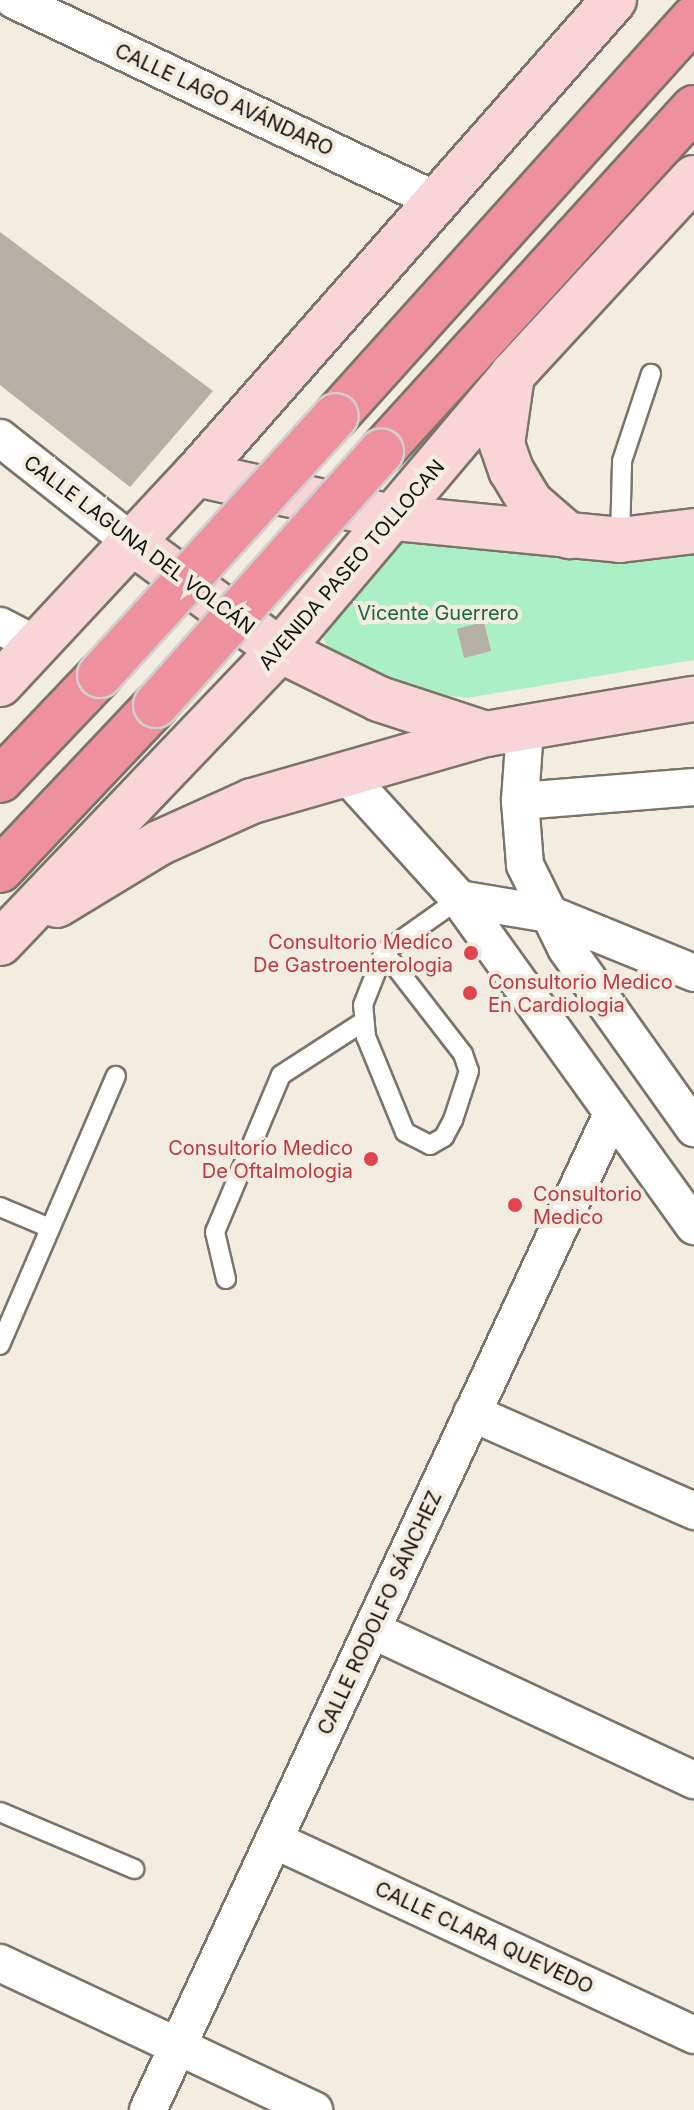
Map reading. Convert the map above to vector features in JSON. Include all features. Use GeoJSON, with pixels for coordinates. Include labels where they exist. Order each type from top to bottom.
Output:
{"type":"FeatureCollection","features":[{"type":"Feature","properties":{"kind":"highway"},"geometry":{"type":"LineString","coordinates":[[0,780],[100,675],[682,32]]}},
{"type":"Feature","properties":{"kind":"highway"},"geometry":{"type":"LineString","coordinates":[[0,870],[156,705],[694,108]]}},
{"type":"Feature","properties":{"kind":"main road"},"geometry":{"type":"LineString","coordinates":[[0,684],[18,636],[133,543],[433,199],[614,0]]}},
{"type":"Feature","properties":{"kind":"main road","name":"AVENIDA PASEO TOLLOCAN"},"geometry":{"type":"LineString","coordinates":[[4,939],[280,650],[396,518],[512,375],[694,178]]}},
{"type":"Feature","properties":{"kind":"main road"},"geometry":{"type":"LineString","coordinates":[[512,375],[502,444],[511,470],[530,502],[569,536]]}},
{"type":"Feature","properties":{"kind":"main road"},"geometry":{"type":"LineString","coordinates":[[196,474],[396,518],[620,540],[694,531]]}},
{"type":"Feature","properties":{"kind":"main road","name":"CALLE LAGUNA DEL VOLCÁN"},"geometry":{"type":"LineString","coordinates":[[133,543],[280,650],[379,699],[505,732]]}},
{"type":"Feature","properties":{"kind":"main road"},"geometry":{"type":"LineString","coordinates":[[4,939],[159,843],[252,801],[344,772],[505,732],[694,699]]}},
{"type":"Feature","properties":{"kind":"street","name":"CALLE LAGO AVÁNDARO"},"geometry":{"type":"LineString","coordinates":[[14,0],[433,199]]}},
{"type":"Feature","properties":{"kind":"street","name":"CALLE LAGUNA DEL VOLCÁN"},"geometry":{"type":"LineString","coordinates":[[0,438],[133,543]]}},
{"type":"Feature","properties":{"kind":"street"},"geometry":{"type":"LineString","coordinates":[[505,732],[520,801],[525,865],[582,971],[694,1128]]}},
{"type":"Feature","properties":{"kind":"street"},"geometry":{"type":"LineString","coordinates":[[344,772],[459,899],[527,991],[611,1116],[694,1226]]}},
{"type":"Feature","properties":{"kind":"street"},"geometry":{"type":"LineString","coordinates":[[520,801],[694,787]]}},
{"type":"Feature","properties":{"kind":"street"},"geometry":{"type":"LineString","coordinates":[[459,899],[549,914],[694,973]]}},
{"type":"Feature","properties":{"kind":"street"},"geometry":{"type":"LineString","coordinates":[[527,991],[582,971]]}},
{"type":"Feature","properties":{"kind":"street","name":"CALLE RODOLFO SÁNCHEZ"},"geometry":{"type":"LineString","coordinates":[[148,2110],[611,1116]]}},
{"type":"Feature","properties":{"kind":"street"},"geometry":{"type":"LineString","coordinates":[[472,1413],[694,1511]]}},
{"type":"Feature","properties":{"kind":"street"},"geometry":{"type":"LineString","coordinates":[[372,1630],[694,1780]]}},
{"type":"Feature","properties":{"kind":"street","name":"CALLE CLARA QUEVEDO"},"geometry":{"type":"LineString","coordinates":[[274,1840],[694,2035]]}},
{"type":"Feature","properties":{"kind":"street"},"geometry":{"type":"LineString","coordinates":[[0,1963],[314,2110]]}},
{"type":"Feature","properties":{"kind":"lane"},"geometry":{"type":"LineString","coordinates":[[620,540],[622,461],[651,374]]}},
{"type":"Feature","properties":{"kind":"lane"},"geometry":{"type":"LineString","coordinates":[[384,952],[463,1054],[469,1071],[453,1120],[444,1137],[430,1145],[405,1132],[363,1022],[363,1005],[384,952],[459,899]]}},
{"type":"Feature","properties":{"kind":"lane"},"geometry":{"type":"LineString","coordinates":[[226,1279],[215,1232],[281,1075],[363,1022]]}},
{"type":"Feature","properties":{"kind":"lane"},"geometry":{"type":"LineString","coordinates":[[0,1345],[116,1076]]}},
{"type":"Feature","properties":{"kind":"lane"},"geometry":{"type":"LineString","coordinates":[[0,1207],[50,1228]]}},
{"type":"Feature","properties":{"kind":"lane"},"geometry":{"type":"LineString","coordinates":[[0,1812],[134,1869]]}},
{"type":"Feature","properties":{"kind":"green space","name":"Vicente Guerrero"},"geometry":{"type":"Polygon","coordinates":[[[398,531],[694,552],[694,660],[467,698],[415,692],[330,652],[315,620],[398,531]]]}},
{"type":"Feature","properties":{"kind":"building"},"geometry":{"type":"Polygon","coordinates":[[[0,232],[213,391],[130,487],[0,385],[0,232]]]}},
{"type":"Feature","properties":{"kind":"building"},"geometry":{"type":"Polygon","coordinates":[[[484,622],[491,651],[464,658],[457,629],[484,622]]]}},
{"type":"Feature","properties":{"kind":"place","name":"Consultorio Medico De Gastroenterologia"},"geometry":{"type":"Point","coordinates":[471,953]}},
{"type":"Feature","properties":{"kind":"place","name":"Consultorio Medico En Cardiologia"},"geometry":{"type":"Point","coordinates":[470,993]}},
{"type":"Feature","properties":{"kind":"place","name":"Consultorio Medico De Oftalmologia"},"geometry":{"type":"Point","coordinates":[371,1159]}},
{"type":"Feature","properties":{"kind":"place","name":"Consultorio Medico"},"geometry":{"type":"Point","coordinates":[515,1205]}}]}
